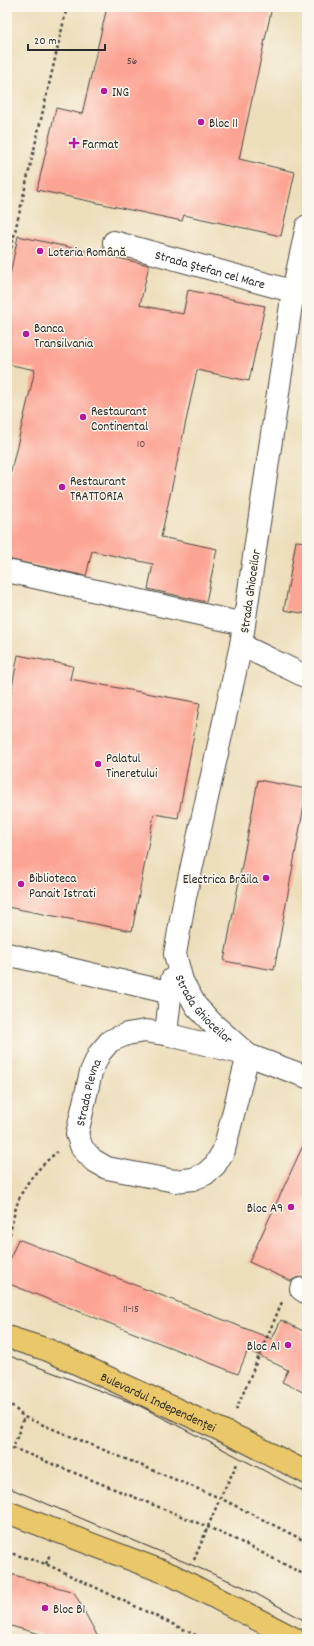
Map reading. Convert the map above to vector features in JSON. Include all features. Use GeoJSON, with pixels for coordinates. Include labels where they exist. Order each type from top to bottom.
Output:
{"type":"FeatureCollection","features":[{"type":"Feature","properties":{"kind":"main road","name":"Bulevardul Independenței"},"geometry":{"type":"LineString","coordinates":[[7,1337],[48,1350],[247,1442],[307,1473]]}},
{"type":"Feature","properties":{"kind":"main road"},"geometry":{"type":"LineString","coordinates":[[7,1512],[172,1575],[295,1639]]}},
{"type":"Feature","properties":{"kind":"street","name":"Strada Ghioceilor"},"geometry":{"type":"LineString","coordinates":[[166,1034],[174,954],[242,635],[300,293],[307,226]]}},
{"type":"Feature","properties":{"kind":"street","name":"Strada Ștefan cel Mare"},"geometry":{"type":"LineString","coordinates":[[114,242],[300,293]]}},
{"type":"Feature","properties":{"kind":"street"},"geometry":{"type":"LineString","coordinates":[[7,571],[242,635],[307,677]]}},
{"type":"Feature","properties":{"kind":"street"},"geometry":{"type":"LineString","coordinates":[[7,954],[171,993]]}},
{"type":"Feature","properties":{"kind":"street","name":"Strada Ghioceilor"},"geometry":{"type":"LineString","coordinates":[[174,954],[182,982],[196,1006],[213,1024],[248,1055]]}},
{"type":"Feature","properties":{"kind":"street","name":"Strada Plevna"},"geometry":{"type":"LineString","coordinates":[[248,1055],[224,1150],[215,1165],[205,1174],[193,1179],[175,1181],[107,1168],[93,1160],[82,1148],[77,1134],[91,1072],[99,1054],[110,1041],[126,1034],[144,1031],[166,1034],[248,1055],[307,1076]]}},
{"type":"Feature","properties":{"kind":"path"},"geometry":{"type":"LineString","coordinates":[[7,266],[67,7]]}},
{"type":"Feature","properties":{"kind":"path"},"geometry":{"type":"LineString","coordinates":[[7,1246],[15,1212],[24,1189],[48,1160],[77,1134]]}},
{"type":"Feature","properties":{"kind":"path"},"geometry":{"type":"LineString","coordinates":[[227,1433],[284,1298],[304,1291]]}},
{"type":"Feature","properties":{"kind":"path"},"geometry":{"type":"LineString","coordinates":[[7,1401],[24,1417],[220,1498],[307,1542]]}},
{"type":"Feature","properties":{"kind":"path"},"geometry":{"type":"LineString","coordinates":[[24,1417],[13,1448],[208,1527],[246,1544],[307,1576]]}},
{"type":"Feature","properties":{"kind":"path"},"geometry":{"type":"LineString","coordinates":[[183,1581],[192,1565],[220,1498],[247,1442]]}},
{"type":"Feature","properties":{"kind":"path"},"geometry":{"type":"LineString","coordinates":[[7,1552],[46,1564],[204,1639]]}},
{"type":"Feature","properties":{"kind":"building","name":"Bloc 11"},"geometry":{"type":"Polygon","coordinates":[[[107,7],[272,7],[239,159],[295,172],[281,236],[184,215],[182,221],[37,190],[56,108],[82,114],[107,7]]]}},
{"type":"Feature","properties":{"kind":"building"},"geometry":{"type":"Polygon","coordinates":[[[18,236],[149,265],[140,305],[183,314],[188,290],[265,306],[249,381],[197,370],[161,537],[217,549],[206,602],[148,589],[153,564],[92,551],[86,576],[7,559],[7,488],[35,370],[7,364],[7,289],[18,236]]]}},
{"type":"Feature","properties":{"kind":"building"},"geometry":{"type":"Polygon","coordinates":[[[296,541],[307,542],[307,614],[284,610],[296,541]]]}},
{"type":"Feature","properties":{"kind":"building","name":"Palatul Tineretului"},"geometry":{"type":"Polygon","coordinates":[[[18,655],[73,666],[70,679],[200,703],[178,818],[154,814],[132,931],[7,907],[7,714],[18,655]]]}},
{"type":"Feature","properties":{"kind":"building","name":"Electrica Brăila"},"geometry":{"type":"Polygon","coordinates":[[[258,780],[307,789],[274,970],[224,961],[258,780]]]}},
{"type":"Feature","properties":{"kind":"building","name":"Bloc A9"},"geometry":{"type":"Polygon","coordinates":[[[307,1137],[307,1270],[304,1277],[296,1278],[291,1281],[249,1262],[307,1137]]]}},
{"type":"Feature","properties":{"kind":"building"},"geometry":{"type":"Polygon","coordinates":[[[18,1239],[272,1339],[281,1320],[307,1333],[307,1394],[282,1382],[288,1370],[248,1350],[238,1374],[7,1283],[7,1267],[18,1239]]]}},
{"type":"Feature","properties":{"kind":"building","name":"Bloc B1"},"geometry":{"type":"Polygon","coordinates":[[[7,1573],[74,1592],[99,1639],[43,1639],[40,1634],[7,1625],[7,1573]]]}},
{"type":"Feature","properties":{"kind":"tram line"},"geometry":{"type":"LineString","coordinates":[[7,29],[11,7]]}},
{"type":"Feature","properties":{"kind":"tram line"},"geometry":{"type":"LineString","coordinates":[[7,1355],[140,1406],[307,1493]]}},
{"type":"Feature","properties":{"kind":"tram line"},"geometry":{"type":"LineString","coordinates":[[7,1487],[244,1587],[307,1622]]}},
{"type":"Feature","properties":{"kind":"place","name":"ING"},"geometry":{"type":"Point","coordinates":[104,91]}},
{"type":"Feature","properties":{"kind":"place","name":"Bloc 11"},"geometry":{"type":"Point","coordinates":[201,122]}},
{"type":"Feature","properties":{"kind":"place","name":"Farmat"},"geometry":{"type":"Point","coordinates":[74,143]}},
{"type":"Feature","properties":{"kind":"place","name":"Loteria Română"},"geometry":{"type":"Point","coordinates":[40,251]}},
{"type":"Feature","properties":{"kind":"place","name":"Banca Transilvania"},"geometry":{"type":"Point","coordinates":[26,334]}},
{"type":"Feature","properties":{"kind":"place","name":"Restaurant Continental"},"geometry":{"type":"Point","coordinates":[83,417]}},
{"type":"Feature","properties":{"kind":"place","name":"Restaurant TRATTORIA"},"geometry":{"type":"Point","coordinates":[62,487]}},
{"type":"Feature","properties":{"kind":"place","name":"Palatul Tineretului"},"geometry":{"type":"Point","coordinates":[98,764]}},
{"type":"Feature","properties":{"kind":"place","name":"Electrica Brăila"},"geometry":{"type":"Point","coordinates":[266,878]}},
{"type":"Feature","properties":{"kind":"place","name":"Biblioteca Panait Istrati"},"geometry":{"type":"Point","coordinates":[21,884]}},
{"type":"Feature","properties":{"kind":"place","name":"Bloc A9"},"geometry":{"type":"Point","coordinates":[291,1207]}},
{"type":"Feature","properties":{"kind":"place","name":"Bloc A1"},"geometry":{"type":"Point","coordinates":[288,1345]}},
{"type":"Feature","properties":{"kind":"place","name":"Bloc B1"},"geometry":{"type":"Point","coordinates":[45,1608]}}]}
